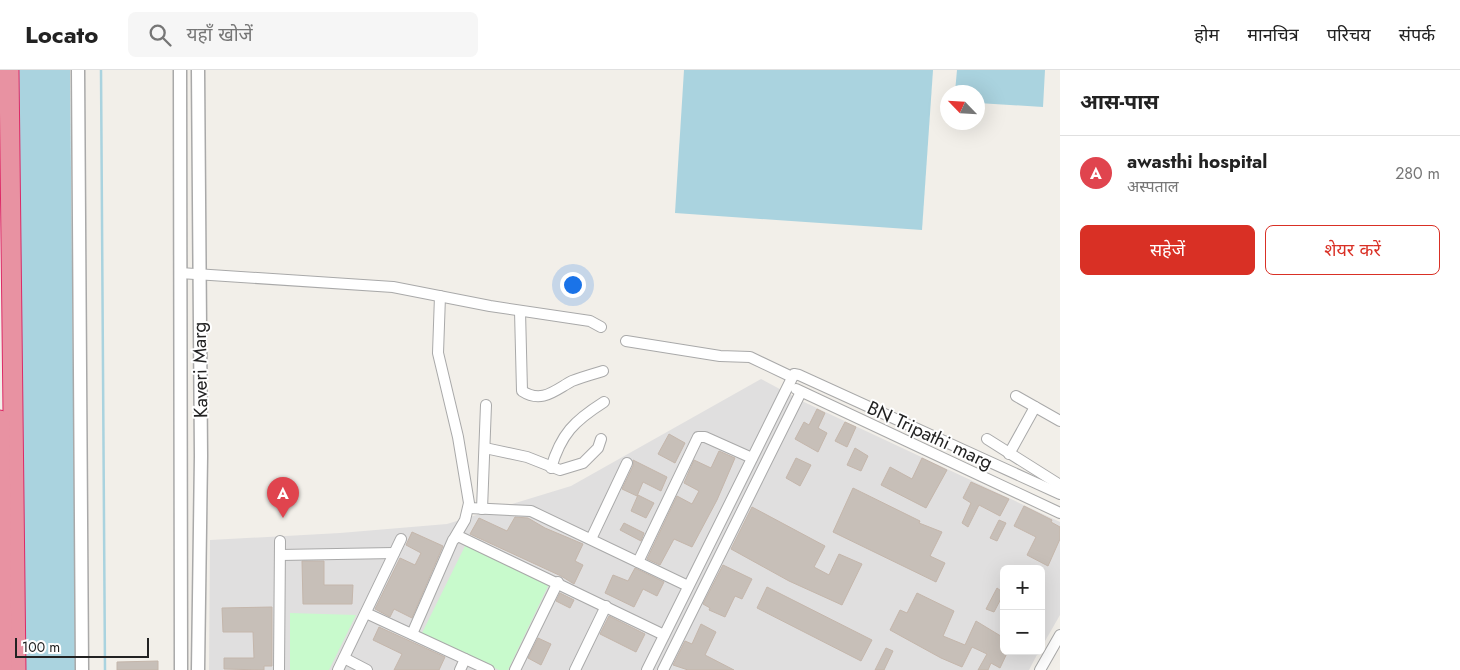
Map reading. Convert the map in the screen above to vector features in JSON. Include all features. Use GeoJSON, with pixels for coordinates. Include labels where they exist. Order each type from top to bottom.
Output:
{"type":"FeatureCollection","features":[{"type":"Feature","properties":{"kind":"highway"},"geometry":{"type":"LineString","coordinates":[[8,70],[16,670]]}},
{"type":"Feature","properties":{"kind":"highway"},"geometry":{"type":"LineString","coordinates":[[0,420],[2,670]]}},
{"type":"Feature","properties":{"kind":"street"},"geometry":{"type":"LineString","coordinates":[[78,70],[82,670]]}},
{"type":"Feature","properties":{"kind":"street","name":"Kaveri Marg"},"geometry":{"type":"LineString","coordinates":[[180,70],[181,670]]}},
{"type":"Feature","properties":{"kind":"street","name":"Kaveri Marg"},"geometry":{"type":"LineString","coordinates":[[198,70],[201,456],[198,670]]}},
{"type":"Feature","properties":{"kind":"street"},"geometry":{"type":"LineString","coordinates":[[180,273],[393,287],[520,311],[590,321],[601,327]]}},
{"type":"Feature","properties":{"kind":"street"},"geometry":{"type":"LineString","coordinates":[[412,634],[469,508],[458,437],[438,353],[440,296]]}},
{"type":"Feature","properties":{"kind":"street"},"geometry":{"type":"LineString","coordinates":[[520,311],[522,391],[530,395],[544,396],[577,379],[603,371]]}},
{"type":"Feature","properties":{"kind":"street"},"geometry":{"type":"LineString","coordinates":[[626,341],[720,356],[750,357],[793,379],[801,392],[1060,513]]}},
{"type":"Feature","properties":{"kind":"street"},"geometry":{"type":"LineString","coordinates":[[647,670],[793,379]]}},
{"type":"Feature","properties":{"kind":"street","name":"BN Tripathi marg"},"geometry":{"type":"LineString","coordinates":[[793,379],[1060,494]]}},
{"type":"Feature","properties":{"kind":"street"},"geometry":{"type":"LineString","coordinates":[[663,670],[801,392]]}},
{"type":"Feature","properties":{"kind":"street"},"geometry":{"type":"LineString","coordinates":[[1016,396],[1060,421]]}},
{"type":"Feature","properties":{"kind":"street"},"geometry":{"type":"LineString","coordinates":[[550,468],[559,444],[567,431],[604,402]]}},
{"type":"Feature","properties":{"kind":"street"},"geometry":{"type":"LineString","coordinates":[[482,509],[486,405]]}},
{"type":"Feature","properties":{"kind":"street"},"geometry":{"type":"LineString","coordinates":[[1009,454],[1035,407]]}},
{"type":"Feature","properties":{"kind":"street"},"geometry":{"type":"LineString","coordinates":[[638,562],[698,437],[705,437],[752,458]]}},
{"type":"Feature","properties":{"kind":"street"},"geometry":{"type":"LineString","coordinates":[[485,448],[527,457],[550,468],[560,470],[583,463],[598,448],[601,439]]}},
{"type":"Feature","properties":{"kind":"street"},"geometry":{"type":"LineString","coordinates":[[987,439],[1060,485]]}},
{"type":"Feature","properties":{"kind":"street"},"geometry":{"type":"LineString","coordinates":[[181,457],[201,456]]}},
{"type":"Feature","properties":{"kind":"street"},"geometry":{"type":"LineString","coordinates":[[591,539],[627,463]]}},
{"type":"Feature","properties":{"kind":"street"},"geometry":{"type":"LineString","coordinates":[[1018,475],[1024,463]]}},
{"type":"Feature","properties":{"kind":"street"},"geometry":{"type":"LineString","coordinates":[[469,508],[531,511],[688,586]]}},
{"type":"Feature","properties":{"kind":"street"},"geometry":{"type":"LineString","coordinates":[[455,537],[463,538],[558,582],[664,635]]}},
{"type":"Feature","properties":{"kind":"street"},"geometry":{"type":"LineString","coordinates":[[338,670],[401,539]]}},
{"type":"Feature","properties":{"kind":"street"},"geometry":{"type":"LineString","coordinates":[[279,670],[280,542]]}},
{"type":"Feature","properties":{"kind":"street"},"geometry":{"type":"LineString","coordinates":[[280,555],[394,553]]}},
{"type":"Feature","properties":{"kind":"street"},"geometry":{"type":"LineString","coordinates":[[514,670],[558,582]]}},
{"type":"Feature","properties":{"kind":"street"},"geometry":{"type":"LineString","coordinates":[[575,670],[606,606]]}},
{"type":"Feature","properties":{"kind":"street"},"geometry":{"type":"LineString","coordinates":[[366,612],[489,670]]}},
{"type":"Feature","properties":{"kind":"street"},"geometry":{"type":"LineString","coordinates":[[1040,670],[1060,635]]}},
{"type":"Feature","properties":{"kind":"street"},"geometry":{"type":"LineString","coordinates":[[344,658],[367,670]]}},
{"type":"Feature","properties":{"kind":"street"},"geometry":{"type":"LineString","coordinates":[[460,670],[464,659]]}},
{"type":"Feature","properties":{"kind":"shaded area"},"geometry":{"type":"Polygon","coordinates":[[[761,379],[804,402],[1060,522],[1060,615],[1045,641],[1045,565],[1000,565],[1000,655],[1037,655],[1029,670],[209,670],[210,540],[340,533],[447,524],[571,486],[761,379]]]}},
{"type":"Feature","properties":{"kind":"green space"},"geometry":{"type":"Polygon","coordinates":[[[466,544],[549,584],[508,670],[499,670],[422,633],[466,544]]]}},
{"type":"Feature","properties":{"kind":"green space"},"geometry":{"type":"Polygon","coordinates":[[[290,613],[356,615],[329,670],[290,670],[290,613]]]}},
{"type":"Feature","properties":{"kind":"water"},"geometry":{"type":"Polygon","coordinates":[[[10,70],[70,70],[76,670],[19,670],[10,70]]]}},
{"type":"Feature","properties":{"kind":"water"},"geometry":{"type":"Polygon","coordinates":[[[684,70],[933,70],[922,230],[675,213],[684,70]]]}},
{"type":"Feature","properties":{"kind":"water"},"geometry":{"type":"Polygon","coordinates":[[[957,70],[1045,70],[1043,107],[985,103],[985,85],[956,85],[957,70]]]}},
{"type":"Feature","properties":{"kind":"building"},"geometry":{"type":"Polygon","coordinates":[[[817,409],[825,413],[818,428],[827,433],[818,452],[795,439],[804,422],[809,425],[817,409]]]}},
{"type":"Feature","properties":{"kind":"building"},"geometry":{"type":"Polygon","coordinates":[[[845,422],[856,427],[847,447],[835,441],[845,422]]]}},
{"type":"Feature","properties":{"kind":"building"},"geometry":{"type":"Polygon","coordinates":[[[669,434],[685,443],[675,463],[658,454],[669,434]]]}},
{"type":"Feature","properties":{"kind":"building"},"geometry":{"type":"Polygon","coordinates":[[[855,448],[868,456],[861,471],[847,465],[855,448]]]}},
{"type":"Feature","properties":{"kind":"building"},"geometry":{"type":"Polygon","coordinates":[[[719,451],[735,458],[717,500],[692,547],[674,539],[660,565],[647,559],[677,496],[692,504],[699,491],[684,483],[694,460],[711,468],[719,451]]]}},
{"type":"Feature","properties":{"kind":"building"},"geometry":{"type":"Polygon","coordinates":[[[796,458],[811,465],[800,486],[786,478],[796,458]]]}},
{"type":"Feature","properties":{"kind":"building"},"geometry":{"type":"Polygon","coordinates":[[[922,458],[947,470],[926,508],[881,485],[890,467],[912,479],[922,458]]]}},
{"type":"Feature","properties":{"kind":"building"},"geometry":{"type":"Polygon","coordinates":[[[633,460],[667,477],[661,491],[643,482],[637,496],[622,489],[633,466],[633,460]]]}},
{"type":"Feature","properties":{"kind":"building"},"geometry":{"type":"Polygon","coordinates":[[[971,482],[1009,499],[1000,516],[979,505],[968,527],[962,523],[971,503],[963,498],[971,482]]]}},
{"type":"Feature","properties":{"kind":"building"},"geometry":{"type":"Polygon","coordinates":[[[853,488],[920,521],[919,523],[942,532],[930,556],[945,563],[936,582],[833,532],[853,488]]]}},
{"type":"Feature","properties":{"kind":"building"},"geometry":{"type":"Polygon","coordinates":[[[638,495],[654,503],[646,518],[631,511],[638,495]]]}},
{"type":"Feature","properties":{"kind":"building"},"geometry":{"type":"Polygon","coordinates":[[[1024,506],[1052,520],[1051,522],[1060,527],[1060,539],[1048,566],[1027,555],[1036,537],[1014,526],[1024,506]]]}},
{"type":"Feature","properties":{"kind":"building"},"geometry":{"type":"Polygon","coordinates":[[[752,507],[825,546],[814,567],[829,575],[839,554],[862,564],[842,605],[789,581],[731,549],[752,507]]]}},
{"type":"Feature","properties":{"kind":"building"},"geometry":{"type":"Polygon","coordinates":[[[515,517],[528,518],[545,528],[583,544],[575,561],[583,565],[574,584],[561,576],[470,534],[479,518],[507,531],[515,517]]]}},
{"type":"Feature","properties":{"kind":"building"},"geometry":{"type":"Polygon","coordinates":[[[999,520],[1006,523],[997,541],[990,538],[999,520]]]}},
{"type":"Feature","properties":{"kind":"building"},"geometry":{"type":"Polygon","coordinates":[[[624,523],[644,533],[641,541],[620,530],[624,523]]]}},
{"type":"Feature","properties":{"kind":"building"},"geometry":{"type":"Polygon","coordinates":[[[412,532],[443,546],[412,618],[394,609],[390,617],[375,609],[400,558],[415,565],[421,553],[406,545],[412,532]]]}},
{"type":"Feature","properties":{"kind":"building"},"geometry":{"type":"Polygon","coordinates":[[[302,561],[324,561],[324,585],[353,585],[352,604],[303,604],[302,561]]]}},
{"type":"Feature","properties":{"kind":"building"},"geometry":{"type":"Polygon","coordinates":[[[723,565],[752,579],[742,599],[735,596],[725,617],[709,610],[710,608],[703,604],[723,565]]]}},
{"type":"Feature","properties":{"kind":"building"},"geometry":{"type":"Polygon","coordinates":[[[635,568],[664,582],[657,596],[643,589],[634,607],[605,593],[613,575],[628,581],[635,568]]]}},
{"type":"Feature","properties":{"kind":"building"},"geometry":{"type":"Polygon","coordinates":[[[767,587],[872,640],[861,661],[757,608],[767,587]]]}},
{"type":"Feature","properties":{"kind":"building"},"geometry":{"type":"Polygon","coordinates":[[[997,588],[1000,590],[1000,601],[994,612],[986,609],[997,588]]]}},
{"type":"Feature","properties":{"kind":"building"},"geometry":{"type":"Polygon","coordinates":[[[560,593],[574,600],[570,608],[556,601],[560,593]]]}},
{"type":"Feature","properties":{"kind":"building"},"geometry":{"type":"Polygon","coordinates":[[[917,593],[954,611],[943,636],[965,645],[976,621],[1000,636],[1000,655],[1006,655],[1000,668],[991,663],[988,670],[978,670],[987,654],[972,647],[962,667],[941,658],[890,630],[900,610],[907,613],[917,593]]]}},
{"type":"Feature","properties":{"kind":"building"},"geometry":{"type":"Polygon","coordinates":[[[272,607],[272,666],[264,666],[264,670],[224,669],[224,658],[254,658],[253,632],[223,632],[222,608],[272,607]]]}},
{"type":"Feature","properties":{"kind":"building"},"geometry":{"type":"Polygon","coordinates":[[[609,616],[645,634],[636,652],[600,634],[609,616]]]}},
{"type":"Feature","properties":{"kind":"building"},"geometry":{"type":"Polygon","coordinates":[[[701,624],[716,632],[705,655],[734,670],[688,670],[673,665],[685,641],[692,644],[701,624]]]}},
{"type":"Feature","properties":{"kind":"building"},"geometry":{"type":"Polygon","coordinates":[[[379,627],[445,657],[439,670],[394,670],[402,654],[373,640],[379,627]]]}},
{"type":"Feature","properties":{"kind":"building"},"geometry":{"type":"Polygon","coordinates":[[[538,638],[551,644],[541,665],[528,658],[538,638]]]}},
{"type":"Feature","properties":{"kind":"building"},"geometry":{"type":"Polygon","coordinates":[[[886,648],[893,651],[884,670],[875,670],[886,648]]]}},
{"type":"Feature","properties":{"kind":"building"},"geometry":{"type":"Polygon","coordinates":[[[158,661],[158,670],[117,670],[117,662],[158,661]]]}},
{"type":"Feature","properties":{"kind":"waterway"},"geometry":{"type":"LineString","coordinates":[[101,70],[105,670]]}},
{"type":"Feature","properties":{"kind":"place","name":"awasthi hospital"},"geometry":{"type":"Point","coordinates":[283,518]}}]}
